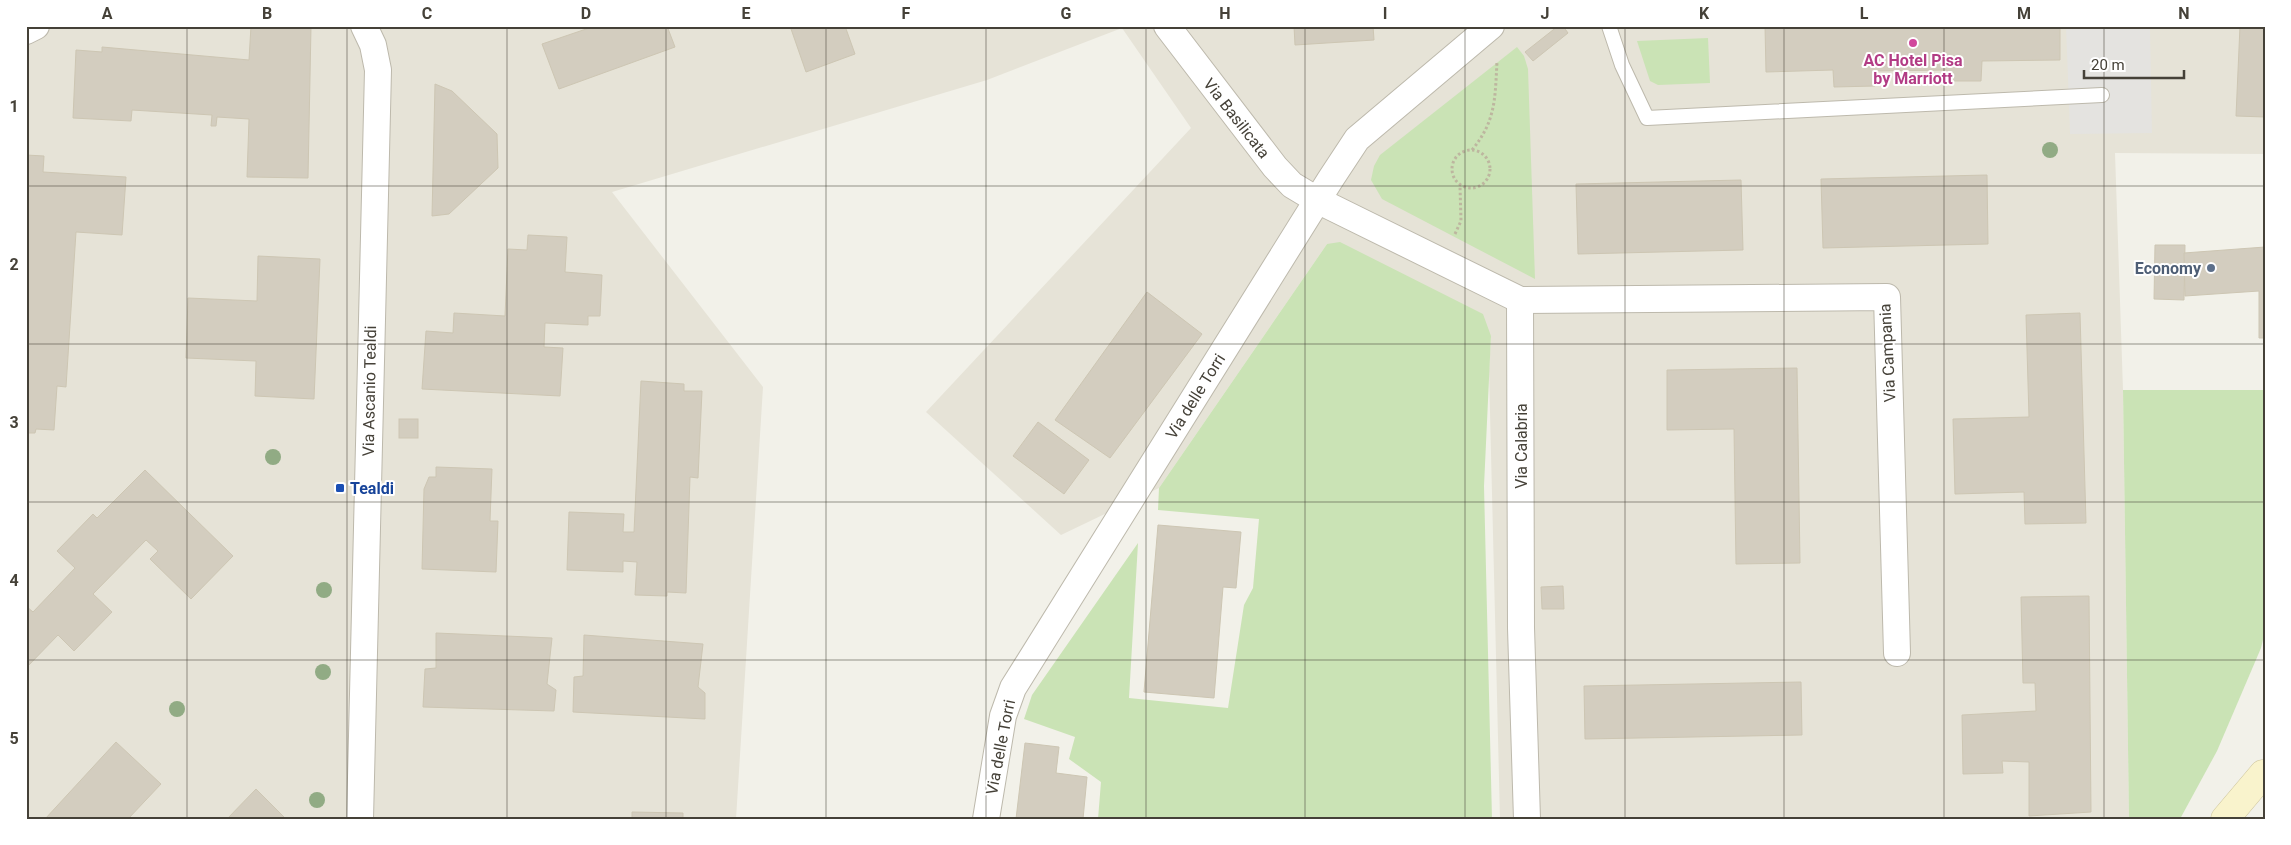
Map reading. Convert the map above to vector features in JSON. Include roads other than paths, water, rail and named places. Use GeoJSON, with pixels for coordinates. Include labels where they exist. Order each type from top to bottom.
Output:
{"type":"FeatureCollection","features":[{"type":"Feature","properties":{"kind":"main road"},"geometry":{"type":"LineString","coordinates":[[2225,819],[2264,772]]}},
{"type":"Feature","properties":{"kind":"main road"},"geometry":{"type":"LineString","coordinates":[[2249,819],[2264,772]]}},
{"type":"Feature","properties":{"kind":"street"},"geometry":{"type":"LineString","coordinates":[[26,31],[36,26]]}},
{"type":"Feature","properties":{"kind":"street","name":"Via Ascanio Tealdi"},"geometry":{"type":"LineString","coordinates":[[360,819],[378,70],[373,45],[364,26]]}},
{"type":"Feature","properties":{"kind":"street","name":"Via Basilicata"},"geometry":{"type":"LineString","coordinates":[[1167,26],[1275,167],[1292,185],[1317,200]]}},
{"type":"Feature","properties":{"kind":"street","name":"Via delle Torri"},"geometry":{"type":"LineString","coordinates":[[986,819],[1003,716],[1013,688],[1317,200],[1357,139],[1490,26]]}},
{"type":"Feature","properties":{"kind":"street"},"geometry":{"type":"LineString","coordinates":[[1317,200],[1520,300]]}},
{"type":"Feature","properties":{"kind":"street","name":"Via Campania"},"geometry":{"type":"LineString","coordinates":[[1520,300],[1887,297],[1897,653]]}},
{"type":"Feature","properties":{"kind":"street","name":"Via Calabria"},"geometry":{"type":"LineString","coordinates":[[1520,300],[1521,628],[1527,819]]}},
{"type":"Feature","properties":{"kind":"lane"},"geometry":{"type":"LineString","coordinates":[[1610,26],[1622,65],[1647,118],[2102,95]]}},
{"type":"Feature","properties":{"kind":"place","name":"AC Hotel Pisa by Marriott"},"geometry":{"type":"Point","coordinates":[1913,43]}},
{"type":"Feature","properties":{"kind":"place","name":"Economy"},"geometry":{"type":"Point","coordinates":[2211,268]}},
{"type":"Feature","properties":{"kind":"place","name":"Tealdi"},"geometry":{"type":"Point","coordinates":[340,488]}}]}
